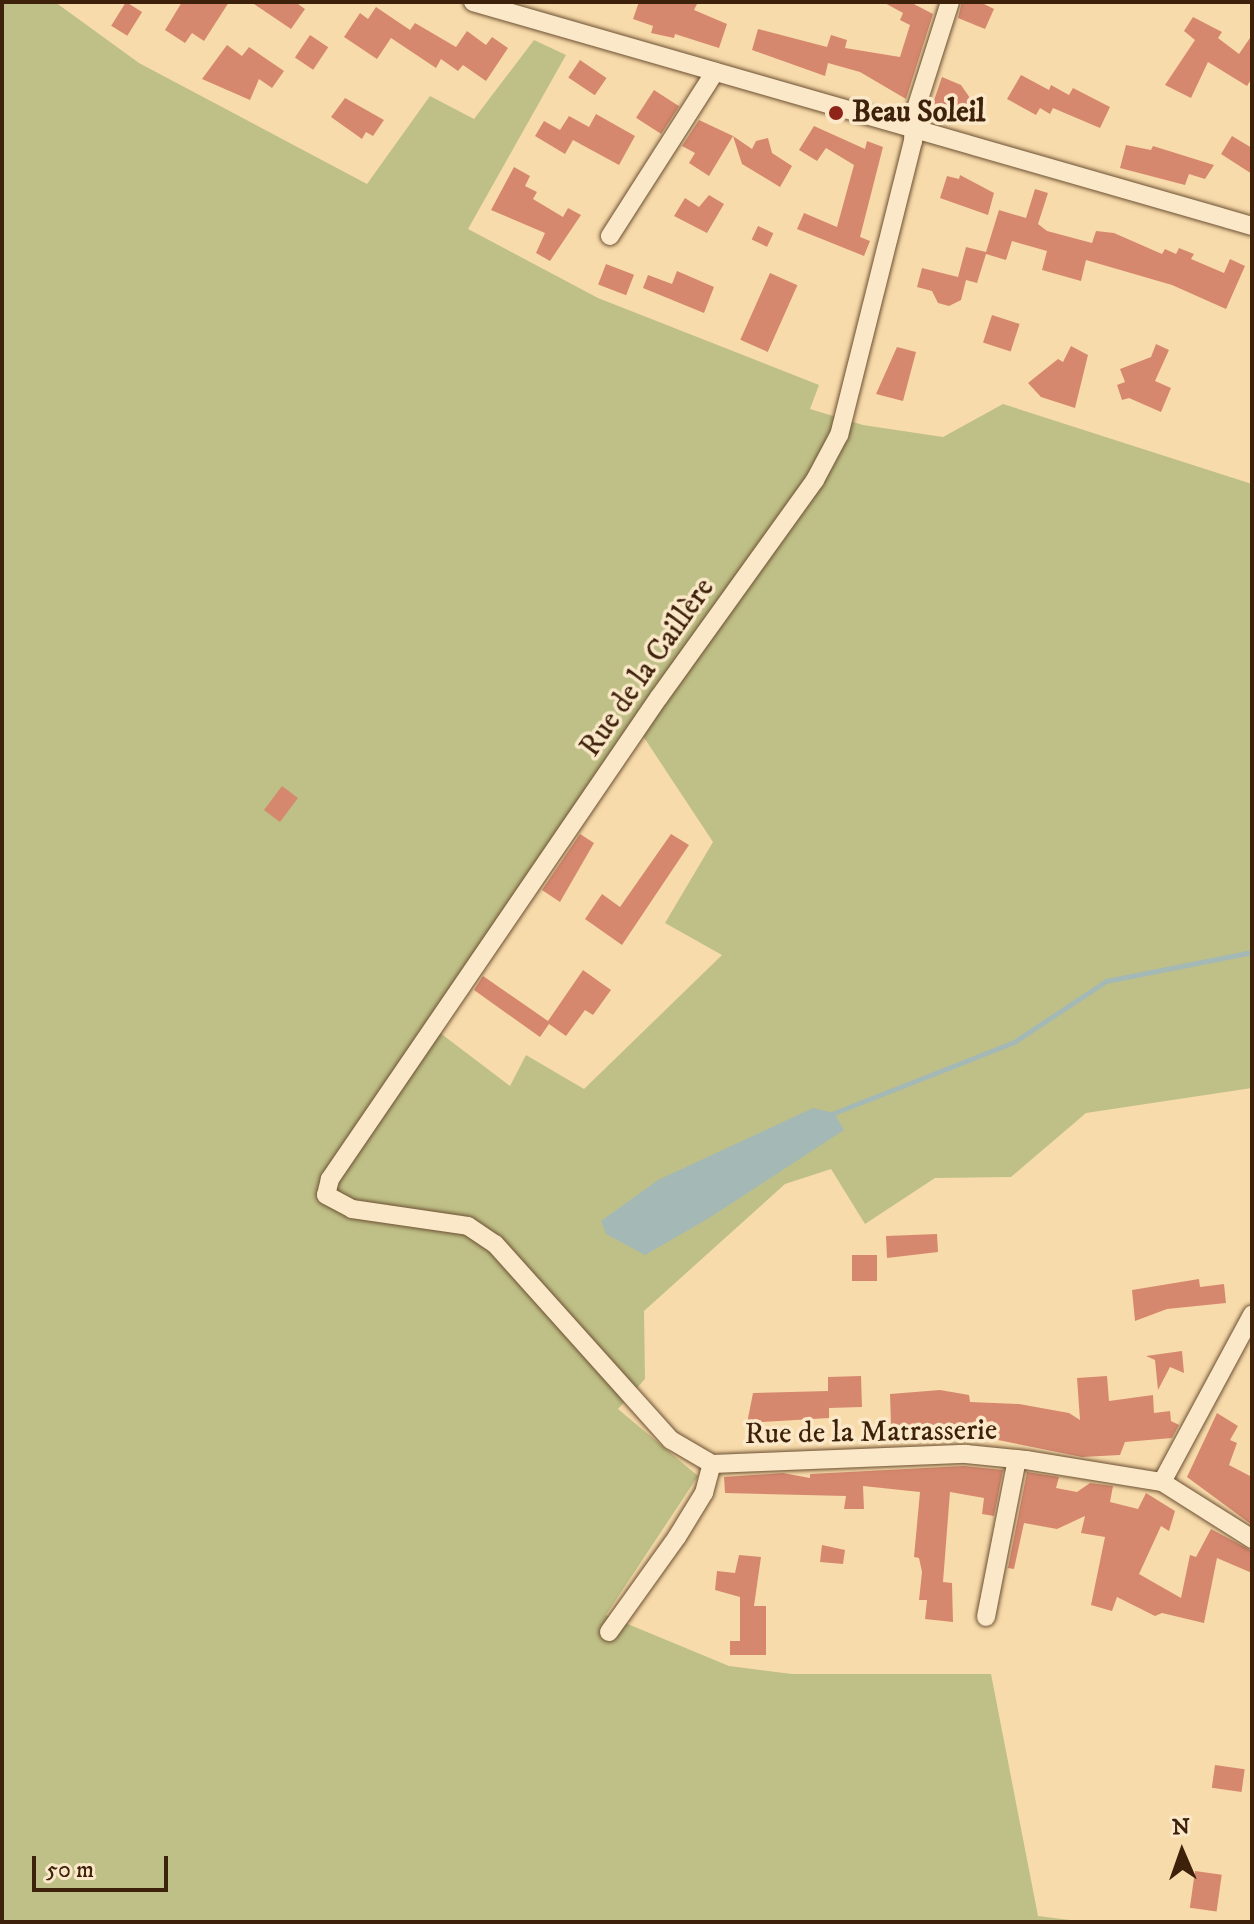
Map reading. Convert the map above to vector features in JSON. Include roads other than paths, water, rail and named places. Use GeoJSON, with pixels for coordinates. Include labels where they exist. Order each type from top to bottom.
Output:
{"type":"FeatureCollection","features":[{"type":"Feature","properties":{"kind":"street"},"geometry":{"type":"LineString","coordinates":[[473,2],[1252,226]]}},
{"type":"Feature","properties":{"kind":"street","name":"Rue de la Caillère"},"geometry":{"type":"LineString","coordinates":[[712,1464],[671,1440],[486,1238],[468,1226],[352,1209],[326,1195],[330,1179],[641,723],[815,480],[839,435],[914,128],[950,2]]}},
{"type":"Feature","properties":{"kind":"street"},"geometry":{"type":"LineString","coordinates":[[610,236],[715,72]]}},
{"type":"Feature","properties":{"kind":"street"},"geometry":{"type":"LineString","coordinates":[[1162,1482],[1252,1315]]}},
{"type":"Feature","properties":{"kind":"street","name":"Rue de la Matrasserie"},"geometry":{"type":"LineString","coordinates":[[712,1464],[966,1454],[1017,1459],[1162,1482],[1252,1539]]}},
{"type":"Feature","properties":{"kind":"street"},"geometry":{"type":"LineString","coordinates":[[986,1617],[1017,1459]]}},
{"type":"Feature","properties":{"kind":"street"},"geometry":{"type":"LineString","coordinates":[[609,1632],[677,1537],[704,1493],[712,1464]]}},
{"type":"Feature","properties":{"kind":"waterway"},"geometry":{"type":"LineString","coordinates":[[834,1113],[1014,1042],[1106,981],[1252,952]]}},
{"type":"Feature","properties":{"kind":"place","name":"Beau Soleil"},"geometry":{"type":"Point","coordinates":[836,113]}}]}
